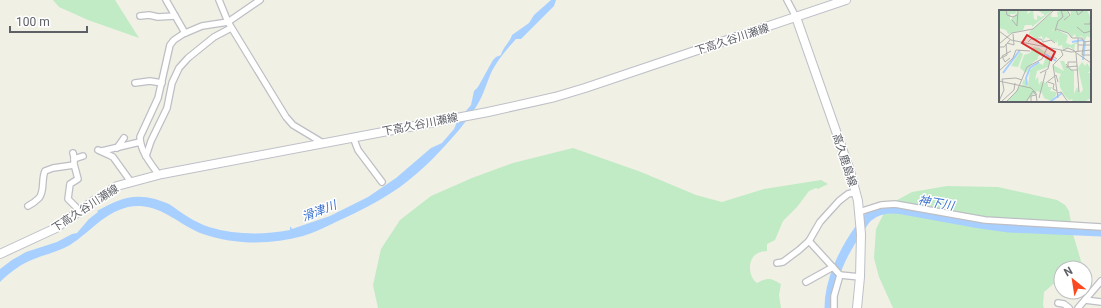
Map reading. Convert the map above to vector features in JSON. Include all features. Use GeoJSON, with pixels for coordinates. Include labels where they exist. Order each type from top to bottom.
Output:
{"type":"FeatureCollection","features":[{"type":"Feature","properties":{"kind":"main road","name":"下高久谷川瀬線"},"geometry":{"type":"LineString","coordinates":[[0,254],[51,231],[109,190],[131,182],[158,175],[488,112],[555,97],[846,0]]}},
{"type":"Feature","properties":{"kind":"main road","name":"高久鹿島線"},"geometry":{"type":"LineString","coordinates":[[796,17],[856,192],[860,215],[861,234],[860,277],[857,308]]}},
{"type":"Feature","properties":{"kind":"street"},"geometry":{"type":"LineString","coordinates":[[166,0],[185,33]]}},
{"type":"Feature","properties":{"kind":"street"},"geometry":{"type":"LineString","coordinates":[[219,0],[231,28],[286,117],[293,125],[323,143]]}},
{"type":"Feature","properties":{"kind":"street"},"geometry":{"type":"LineString","coordinates":[[158,175],[146,156],[140,142],[141,133],[158,98],[170,45],[174,40],[185,33],[202,26],[228,22],[260,0]]}},
{"type":"Feature","properties":{"kind":"street"},"geometry":{"type":"LineString","coordinates":[[787,0],[796,17]]}},
{"type":"Feature","properties":{"kind":"street"},"geometry":{"type":"LineString","coordinates":[[152,8],[152,15]]}},
{"type":"Feature","properties":{"kind":"street"},"geometry":{"type":"LineString","coordinates":[[140,16],[175,16]]}},
{"type":"Feature","properties":{"kind":"street"},"geometry":{"type":"LineString","coordinates":[[146,156],[151,141],[167,108],[172,83],[179,68],[188,58],[214,37],[231,28]]}},
{"type":"Feature","properties":{"kind":"street"},"geometry":{"type":"LineString","coordinates":[[135,83],[150,80],[162,83]]}},
{"type":"Feature","properties":{"kind":"street"},"geometry":{"type":"LineString","coordinates":[[353,137],[358,150],[382,182]]}},
{"type":"Feature","properties":{"kind":"street"},"geometry":{"type":"LineString","coordinates":[[117,148],[124,138]]}},
{"type":"Feature","properties":{"kind":"street"},"geometry":{"type":"LineString","coordinates":[[131,182],[112,157],[100,151],[140,142]]}},
{"type":"Feature","properties":{"kind":"street"},"geometry":{"type":"LineString","coordinates":[[73,153],[78,179],[70,184],[68,199],[80,211]]}},
{"type":"Feature","properties":{"kind":"street"},"geometry":{"type":"LineString","coordinates":[[28,206],[41,195],[42,178],[45,172],[74,162],[83,156]]}},
{"type":"Feature","properties":{"kind":"street"},"geometry":{"type":"LineString","coordinates":[[777,263],[783,262],[809,241],[820,222],[839,201],[848,194],[856,192]]}},
{"type":"Feature","properties":{"kind":"street"},"geometry":{"type":"LineString","coordinates":[[860,215],[881,205],[895,204],[985,220],[1101,227]]}},
{"type":"Feature","properties":{"kind":"street"},"geometry":{"type":"LineString","coordinates":[[809,241],[837,271],[860,277]]}},
{"type":"Feature","properties":{"kind":"street"},"geometry":{"type":"LineString","coordinates":[[806,282],[837,271]]}},
{"type":"Feature","properties":{"kind":"street"},"geometry":{"type":"LineString","coordinates":[[834,308],[837,271]]}},
{"type":"Feature","properties":{"kind":"street"},"geometry":{"type":"LineString","coordinates":[[1093,290],[1101,281]]}},
{"type":"Feature","properties":{"kind":"street"},"geometry":{"type":"LineString","coordinates":[[1078,308],[1085,300],[1101,302]]}},
{"type":"Feature","properties":{"kind":"street"},"geometry":{"type":"LineString","coordinates":[[1058,303],[1064,304],[1069,308]]}},
{"type":"Feature","properties":{"kind":"green space"},"geometry":{"type":"Polygon","coordinates":[[[53,0],[115,0],[139,38],[88,20],[59,7],[53,0]]]}},
{"type":"Feature","properties":{"kind":"green space"},"geometry":{"type":"Polygon","coordinates":[[[573,148],[641,172],[696,195],[722,202],[764,189],[821,180],[828,184],[818,189],[816,188],[809,191],[797,207],[783,221],[775,240],[767,244],[767,251],[754,255],[750,263],[750,272],[757,283],[769,279],[781,284],[779,295],[781,308],[378,308],[373,285],[381,249],[400,220],[431,196],[472,178],[513,163],[573,148]]]}},
{"type":"Feature","properties":{"kind":"green space"},"geometry":{"type":"Polygon","coordinates":[[[947,186],[998,187],[1057,200],[1065,205],[1069,211],[1073,234],[1081,260],[1053,260],[1053,284],[1044,292],[1044,308],[893,308],[879,277],[874,258],[876,229],[888,205],[912,192],[947,186]]]}},
{"type":"Feature","properties":{"kind":"water"},"geometry":{"type":"Polygon","coordinates":[[[551,0],[556,0],[554,6],[521,39],[516,39],[501,57],[491,73],[482,97],[476,107],[445,146],[408,181],[385,197],[362,210],[303,236],[278,241],[240,242],[215,238],[195,231],[165,213],[149,207],[129,207],[110,214],[70,245],[20,266],[0,282],[0,269],[12,260],[26,252],[57,242],[77,233],[89,219],[98,212],[97,211],[118,201],[132,197],[146,197],[169,204],[193,220],[219,230],[239,233],[270,233],[290,230],[290,227],[292,229],[330,216],[368,197],[396,178],[431,148],[442,143],[471,105],[474,91],[478,87],[493,60],[501,55],[512,35],[529,23],[534,15],[551,0]]]}},
{"type":"Feature","properties":{"kind":"waterway","name":"神下川"},"geometry":{"type":"LineString","coordinates":[[829,308],[832,287],[838,266],[848,246],[866,220],[881,210],[903,210],[1009,228],[1101,232]]}},
{"type":"Feature","properties":{"kind":"water label","name":"滑津川"},"geometry":{"type":"Point","coordinates":[319,211]}}]}
